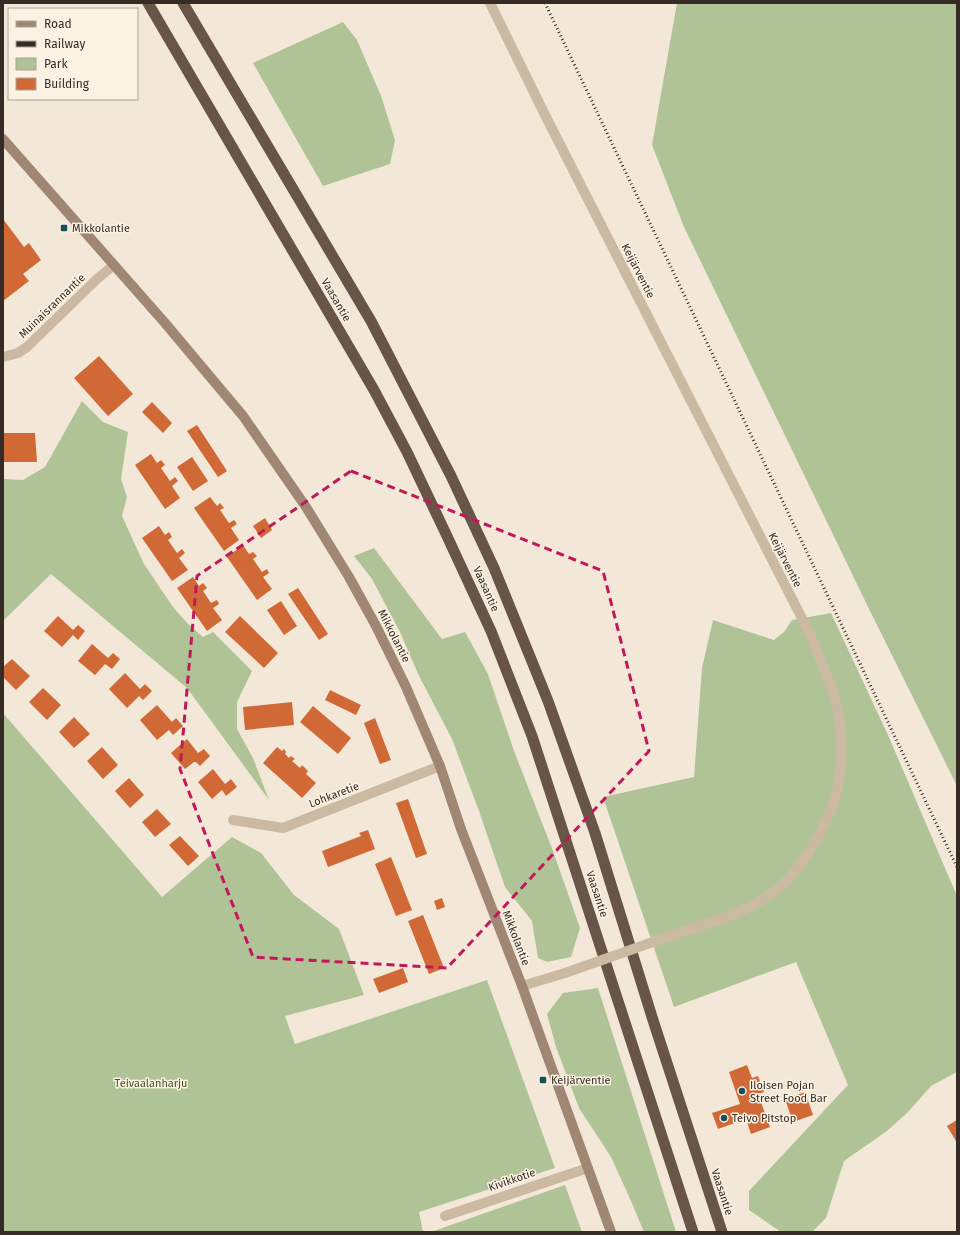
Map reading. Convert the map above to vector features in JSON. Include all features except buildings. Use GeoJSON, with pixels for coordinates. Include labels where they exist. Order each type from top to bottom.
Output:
{"type":"FeatureCollection","features":[{"type":"Feature","properties":{"kind":"highway","name":"Vaasantie"},"geometry":{"type":"LineString","coordinates":[[148,3],[374,390],[407,452],[491,631],[532,736],[693,1232]]}},
{"type":"Feature","properties":{"kind":"highway","name":"Vaasantie"},"geometry":{"type":"LineString","coordinates":[[183,3],[371,321],[451,476],[494,568],[548,701],[595,833],[652,1017],[722,1232]]}},
{"type":"Feature","properties":{"kind":"main road","name":"Mikkolantie"},"geometry":{"type":"LineString","coordinates":[[3,139],[165,323],[243,416],[306,507],[349,577],[376,626],[406,688],[440,766],[461,828],[522,986],[611,1232]]}},
{"type":"Feature","properties":{"kind":"street","name":"Keijärventie"},"geometry":{"type":"LineString","coordinates":[[490,3],[547,119],[812,638],[835,701],[840,721],[841,738],[840,774],[837,790],[822,829],[802,861],[788,878],[768,896],[725,918],[565,973],[522,986]]}},
{"type":"Feature","properties":{"kind":"street","name":"Muinaisrannantie"},"geometry":{"type":"LineString","coordinates":[[3,357],[18,353],[27,347],[97,279],[114,265]]}},
{"type":"Feature","properties":{"kind":"street","name":"Lohkaretie"},"geometry":{"type":"LineString","coordinates":[[233,820],[283,828],[440,766]]}},
{"type":"Feature","properties":{"kind":"street","name":"Kivikkotie"},"geometry":{"type":"LineString","coordinates":[[445,1216],[588,1168]]}},
{"type":"Feature","properties":{"kind":"highlighted area"},"geometry":{"type":"Polygon","coordinates":[[[351,471],[603,571],[649,751],[447,968],[253,957],[180,769],[197,576],[351,471]]]}},
{"type":"Feature","properties":{"kind":"green space"},"geometry":{"type":"Polygon","coordinates":[[[677,3],[957,3],[957,786],[871,613],[684,227],[652,145],[677,3]]]}},
{"type":"Feature","properties":{"kind":"green space"},"geometry":{"type":"Polygon","coordinates":[[[343,22],[357,40],[381,96],[395,140],[390,164],[323,186],[253,63],[343,22]]]}},
{"type":"Feature","properties":{"kind":"green space"},"geometry":{"type":"Polygon","coordinates":[[[82,401],[103,422],[128,432],[121,479],[127,497],[122,516],[144,564],[173,607],[188,624],[203,637],[213,632],[252,671],[237,702],[237,729],[253,758],[269,800],[187,688],[51,574],[3,621],[3,479],[23,480],[45,467],[82,401]]]}},
{"type":"Feature","properties":{"kind":"green space"},"geometry":{"type":"Polygon","coordinates":[[[374,548],[442,639],[465,632],[488,674],[514,751],[553,851],[580,928],[571,957],[547,962],[538,958],[532,921],[505,887],[452,739],[419,676],[400,632],[372,579],[354,556],[374,548]]]}},
{"type":"Feature","properties":{"kind":"green space"},"geometry":{"type":"Polygon","coordinates":[[[831,613],[888,735],[957,896],[957,1072],[931,1086],[908,1112],[887,1131],[844,1161],[826,1218],[812,1232],[781,1232],[749,1210],[749,1191],[848,1085],[796,962],[674,1007],[603,797],[694,777],[702,668],[713,620],[774,640],[784,632],[792,620],[831,613]]]}},
{"type":"Feature","properties":{"kind":"green space","name":"Teivaalanharju"},"geometry":{"type":"Polygon","coordinates":[[[3,713],[162,897],[232,837],[261,853],[294,895],[339,929],[364,995],[285,1016],[295,1044],[487,980],[555,1168],[419,1212],[423,1232],[3,1232],[3,713]]]}},
{"type":"Feature","properties":{"kind":"green space"},"geometry":{"type":"Polygon","coordinates":[[[598,988],[676,1232],[644,1232],[611,1157],[579,1108],[556,1047],[547,1014],[563,993],[598,988]]]}},
{"type":"Feature","properties":{"kind":"green space"},"geometry":{"type":"Polygon","coordinates":[[[565,1185],[582,1232],[431,1232],[565,1185]]]}},
{"type":"Feature","properties":{"kind":"railway"},"geometry":{"type":"LineString","coordinates":[[545,3],[957,867]]}},
{"type":"Feature","properties":{"kind":"place","name":"Mikkolantie"},"geometry":{"type":"Point","coordinates":[64,228]}},
{"type":"Feature","properties":{"kind":"place","name":"Keijärventie"},"geometry":{"type":"Point","coordinates":[543,1080]}},
{"type":"Feature","properties":{"kind":"place","name":"Iloisen Pojan Street Food Bar"},"geometry":{"type":"Point","coordinates":[742,1091]}},
{"type":"Feature","properties":{"kind":"place","name":"Teivo Pitstop"},"geometry":{"type":"Point","coordinates":[724,1118]}}]}
